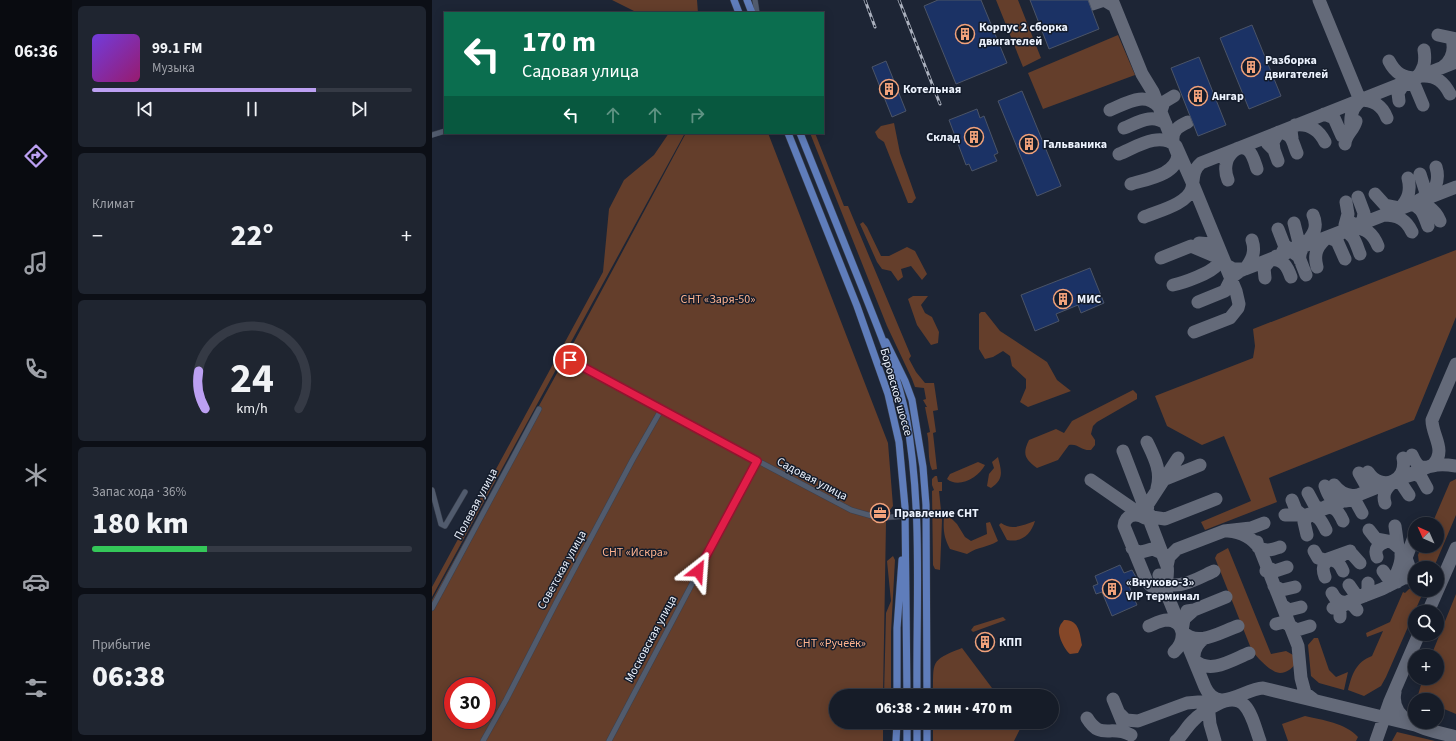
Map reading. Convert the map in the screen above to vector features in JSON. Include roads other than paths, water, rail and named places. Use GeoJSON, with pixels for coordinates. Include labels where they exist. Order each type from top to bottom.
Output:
{"type":"FeatureCollection","features":[{"type":"Feature","properties":{"kind":"main road"},"geometry":{"type":"LineString","coordinates":[[734,0],[739,12]]}},
{"type":"Feature","properties":{"kind":"main road"},"geometry":{"type":"LineString","coordinates":[[747,0],[752,12]]}},
{"type":"Feature","properties":{"kind":"main road","name":"Боровское шоссе"},"geometry":{"type":"LineString","coordinates":[[788,134],[860,312],[886,388],[899,442],[906,516],[907,689]]}},
{"type":"Feature","properties":{"kind":"main road","name":"Боровское шоссе"},"geometry":{"type":"LineString","coordinates":[[800,134],[892,365],[904,408],[912,456],[916,508],[917,689]]}},
{"type":"Feature","properties":{"kind":"main road"},"geometry":{"type":"LineString","coordinates":[[880,334],[892,351],[910,395],[920,442],[926,505],[928,689]]}},
{"type":"Feature","properties":{"kind":"main road"},"geometry":{"type":"LineString","coordinates":[[897,689],[898,607],[902,558],[906,539]]}},
{"type":"Feature","properties":{"kind":"main road"},"geometry":{"type":"LineString","coordinates":[[896,741],[897,729]]}},
{"type":"Feature","properties":{"kind":"main road"},"geometry":{"type":"LineString","coordinates":[[907,729],[907,741]]}},
{"type":"Feature","properties":{"kind":"main road"},"geometry":{"type":"LineString","coordinates":[[917,729],[917,741]]}},
{"type":"Feature","properties":{"kind":"main road"},"geometry":{"type":"LineString","coordinates":[[927,729],[927,741]]}},
{"type":"Feature","properties":{"kind":"street"},"geometry":{"type":"LineString","coordinates":[[755,0],[757,12]]}},
{"type":"Feature","properties":{"kind":"street"},"geometry":{"type":"LineString","coordinates":[[432,135],[444,131]]}},
{"type":"Feature","properties":{"kind":"street","name":"Садовая улица"},"geometry":{"type":"LineString","coordinates":[[570,360],[661,410],[851,510],[879,518],[906,516]]}},
{"type":"Feature","properties":{"kind":"street","name":"Полевая улица"},"geometry":{"type":"LineString","coordinates":[[432,608],[539,409]]}},
{"type":"Feature","properties":{"kind":"street","name":"Советская улица"},"geometry":{"type":"LineString","coordinates":[[483,741],[633,459],[661,410]]}},
{"type":"Feature","properties":{"kind":"street","name":"Московская улица"},"geometry":{"type":"LineString","coordinates":[[609,741],[757,461]]}},
{"type":"Feature","properties":{"kind":"street"},"geometry":{"type":"LineString","coordinates":[[432,490],[441,524],[445,526],[465,492]]}},
{"type":"Feature","properties":{"kind":"railway"},"geometry":{"type":"LineString","coordinates":[[865,0],[875,27]]}},
{"type":"Feature","properties":{"kind":"railway"},"geometry":{"type":"LineString","coordinates":[[899,0],[940,104]]}},
{"type":"Feature","properties":{"kind":"place","name":"Корпус 2 сборка двигателей"},"geometry":{"type":"Point","coordinates":[965,34]}},
{"type":"Feature","properties":{"kind":"place","name":"Разборка двигателей"},"geometry":{"type":"Point","coordinates":[1251,67]}},
{"type":"Feature","properties":{"kind":"place","name":"Котельная"},"geometry":{"type":"Point","coordinates":[889,89]}},
{"type":"Feature","properties":{"kind":"place","name":"Ангар"},"geometry":{"type":"Point","coordinates":[1198,96]}},
{"type":"Feature","properties":{"kind":"place","name":"Склад"},"geometry":{"type":"Point","coordinates":[974,137]}},
{"type":"Feature","properties":{"kind":"place","name":"Гальваника"},"geometry":{"type":"Point","coordinates":[1029,144]}},
{"type":"Feature","properties":{"kind":"place","name":"МИС"},"geometry":{"type":"Point","coordinates":[1063,299]}},
{"type":"Feature","properties":{"kind":"place","name":"Правление СНТ"},"geometry":{"type":"Point","coordinates":[880,513]}},
{"type":"Feature","properties":{"kind":"place","name":"«Внуково-3» VIP терминал"},"geometry":{"type":"Point","coordinates":[1112,589]}},
{"type":"Feature","properties":{"kind":"place","name":"КПП"},"geometry":{"type":"Point","coordinates":[985,642]}},
{"type":"Feature","properties":{"kind":"park label","name":"СНТ «Заря-50»"},"geometry":{"type":"Point","coordinates":[718,299]}},
{"type":"Feature","properties":{"kind":"park label","name":"СНТ «Искра»"},"geometry":{"type":"Point","coordinates":[635,552]}},
{"type":"Feature","properties":{"kind":"park label","name":"СНТ «Ручеёк»"},"geometry":{"type":"Point","coordinates":[831,643]}}]}
